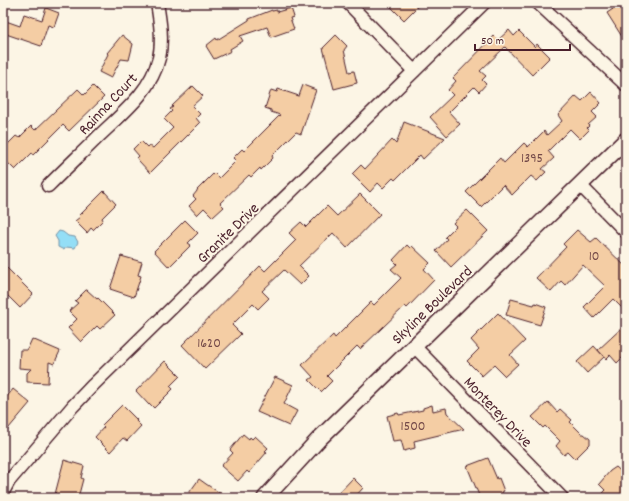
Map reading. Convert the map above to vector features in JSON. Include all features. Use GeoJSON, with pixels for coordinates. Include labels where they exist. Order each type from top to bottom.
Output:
{"type":"FeatureCollection","features":[{"type":"Feature","properties":{"kind":"street","name":"Rainna Court"},"geometry":{"type":"LineString","coordinates":[[48,186],[134,102],[148,84],[154,71],[161,47],[160,20],[157,3]]}},
{"type":"Feature","properties":{"kind":"street"},"geometry":{"type":"LineString","coordinates":[[348,3],[414,71]]}},
{"type":"Feature","properties":{"kind":"street","name":"Granite Drive"},"geometry":{"type":"LineString","coordinates":[[3,492],[10,481],[93,385],[484,3]]}},
{"type":"Feature","properties":{"kind":"street"},"geometry":{"type":"LineString","coordinates":[[538,3],[626,85]]}},
{"type":"Feature","properties":{"kind":"street","name":"Skyline Boulevard"},"geometry":{"type":"LineString","coordinates":[[265,498],[319,439],[626,140]]}},
{"type":"Feature","properties":{"kind":"street"},"geometry":{"type":"LineString","coordinates":[[580,185],[626,232]]}},
{"type":"Feature","properties":{"kind":"street","name":"Monterey Drive"},"geometry":{"type":"LineString","coordinates":[[414,346],[562,498]]}},
{"type":"Feature","properties":{"kind":"water"},"geometry":{"type":"Polygon","coordinates":[[[59,231],[68,236],[75,237],[78,242],[75,248],[66,247],[64,250],[58,247],[58,241],[55,236],[59,231]]]}},
{"type":"Feature","properties":{"kind":"building"},"geometry":{"type":"Polygon","coordinates":[[[387,3],[421,3],[404,20],[387,3]]]}},
{"type":"Feature","properties":{"kind":"building"},"geometry":{"type":"Polygon","coordinates":[[[605,3],[626,3],[626,43],[607,13],[613,9],[605,3]]]}},
{"type":"Feature","properties":{"kind":"building"},"geometry":{"type":"Polygon","coordinates":[[[46,8],[59,13],[54,27],[48,25],[41,46],[3,33],[3,20],[20,26],[24,14],[42,20],[46,8]]]}},
{"type":"Feature","properties":{"kind":"building"},"geometry":{"type":"Polygon","coordinates":[[[291,8],[294,17],[290,18],[294,29],[271,37],[267,27],[240,36],[243,41],[230,49],[231,51],[214,59],[206,46],[216,38],[217,40],[249,19],[272,10],[277,10],[277,12],[291,8]]]}},
{"type":"Feature","properties":{"kind":"building"},"geometry":{"type":"Polygon","coordinates":[[[509,30],[514,36],[519,31],[535,47],[537,44],[550,57],[532,75],[505,47],[480,71],[486,76],[482,80],[486,84],[479,92],[474,87],[449,112],[460,124],[447,136],[430,117],[453,95],[448,90],[456,81],[453,78],[494,36],[498,40],[509,30]]]}},
{"type":"Feature","properties":{"kind":"building"},"geometry":{"type":"Polygon","coordinates":[[[122,35],[133,44],[129,60],[121,59],[111,78],[99,72],[108,54],[107,53],[122,35]]]}},
{"type":"Feature","properties":{"kind":"building"},"geometry":{"type":"Polygon","coordinates":[[[336,35],[347,46],[344,50],[349,72],[354,71],[357,83],[334,89],[323,48],[336,35]]]}},
{"type":"Feature","properties":{"kind":"building"},"geometry":{"type":"Polygon","coordinates":[[[303,85],[316,90],[301,134],[296,132],[272,156],[273,158],[261,170],[260,168],[251,177],[249,175],[220,203],[224,207],[213,217],[204,208],[197,215],[189,206],[196,199],[193,196],[197,190],[214,173],[219,178],[236,161],[233,158],[242,149],[244,151],[280,115],[265,108],[271,90],[277,92],[278,89],[299,96],[303,85]]]}},
{"type":"Feature","properties":{"kind":"building"},"geometry":{"type":"Polygon","coordinates":[[[93,86],[104,97],[69,131],[63,125],[33,155],[32,153],[15,170],[3,158],[3,149],[16,136],[19,138],[31,126],[35,130],[78,89],[84,95],[93,86]]]}},
{"type":"Feature","properties":{"kind":"building"},"geometry":{"type":"Polygon","coordinates":[[[193,86],[203,96],[192,106],[200,114],[196,118],[200,123],[150,173],[139,161],[137,158],[139,156],[133,149],[141,141],[147,147],[149,145],[153,148],[173,128],[164,119],[172,111],[170,109],[173,107],[172,106],[193,86]]]}},
{"type":"Feature","properties":{"kind":"building"},"geometry":{"type":"Polygon","coordinates":[[[591,92],[601,103],[592,112],[597,117],[588,125],[589,126],[587,128],[589,130],[580,139],[570,129],[548,151],[554,158],[542,169],[546,172],[537,181],[531,176],[512,195],[503,185],[481,207],[466,192],[500,158],[504,163],[524,143],[528,147],[544,131],[547,135],[562,121],[558,115],[576,96],[582,101],[591,92]]]}},
{"type":"Feature","properties":{"kind":"building"},"geometry":{"type":"Polygon","coordinates":[[[404,122],[445,138],[423,159],[420,155],[395,180],[393,178],[383,188],[378,183],[370,192],[352,174],[361,165],[365,169],[392,140],[396,144],[404,122]]]}},
{"type":"Feature","properties":{"kind":"building"},"geometry":{"type":"Polygon","coordinates":[[[104,191],[116,204],[102,218],[103,220],[93,230],[91,228],[87,233],[75,221],[104,191]]]}},
{"type":"Feature","properties":{"kind":"building"},"geometry":{"type":"Polygon","coordinates":[[[360,194],[380,214],[347,248],[333,233],[299,266],[309,276],[300,285],[284,270],[262,291],[269,298],[258,309],[253,304],[232,325],[241,334],[205,369],[182,345],[260,266],[265,271],[296,240],[289,233],[301,222],[306,227],[327,206],[337,216],[360,194]]]}},
{"type":"Feature","properties":{"kind":"building"},"geometry":{"type":"Polygon","coordinates":[[[467,210],[488,231],[451,267],[436,251],[447,239],[445,237],[456,226],[453,223],[467,210]]]}},
{"type":"Feature","properties":{"kind":"building"},"geometry":{"type":"Polygon","coordinates":[[[185,220],[198,233],[188,243],[191,245],[169,267],[154,251],[185,220]]]}},
{"type":"Feature","properties":{"kind":"building"},"geometry":{"type":"Polygon","coordinates":[[[577,230],[591,242],[596,238],[626,267],[626,312],[613,299],[594,318],[584,307],[605,286],[583,265],[565,285],[561,281],[551,292],[536,278],[566,247],[563,244],[577,230]]]}},
{"type":"Feature","properties":{"kind":"building"},"geometry":{"type":"Polygon","coordinates":[[[407,245],[410,248],[412,246],[430,263],[424,269],[434,280],[407,308],[405,306],[360,349],[357,346],[327,376],[332,381],[321,392],[309,380],[313,377],[302,365],[333,335],[335,338],[371,302],[374,305],[401,278],[391,269],[397,264],[393,260],[407,245]]]}},
{"type":"Feature","properties":{"kind":"building"},"geometry":{"type":"Polygon","coordinates":[[[121,256],[142,262],[138,275],[141,276],[134,297],[110,289],[121,256]]]}},
{"type":"Feature","properties":{"kind":"building"},"geometry":{"type":"Polygon","coordinates":[[[3,264],[33,294],[20,308],[3,291],[3,264]]]}},
{"type":"Feature","properties":{"kind":"building"},"geometry":{"type":"Polygon","coordinates":[[[86,290],[97,299],[98,298],[115,315],[100,329],[97,326],[81,342],[68,328],[77,319],[69,311],[78,303],[75,301],[86,290]]]}},
{"type":"Feature","properties":{"kind":"building"},"geometry":{"type":"Polygon","coordinates":[[[511,299],[534,305],[535,303],[546,307],[540,325],[506,315],[511,299]]]}},
{"type":"Feature","properties":{"kind":"building"},"geometry":{"type":"Polygon","coordinates":[[[498,313],[525,341],[510,355],[518,364],[505,376],[494,365],[482,376],[467,361],[479,349],[471,340],[498,313]]]}},
{"type":"Feature","properties":{"kind":"building"},"geometry":{"type":"Polygon","coordinates":[[[626,324],[626,354],[617,363],[610,355],[606,359],[598,350],[626,324]]]}},
{"type":"Feature","properties":{"kind":"building"},"geometry":{"type":"Polygon","coordinates":[[[32,339],[60,351],[54,364],[49,362],[48,383],[27,382],[27,373],[31,369],[19,368],[20,350],[27,350],[32,339]]]}},
{"type":"Feature","properties":{"kind":"building"},"geometry":{"type":"Polygon","coordinates":[[[594,346],[604,357],[587,373],[577,362],[594,346]]]}},
{"type":"Feature","properties":{"kind":"building"},"geometry":{"type":"Polygon","coordinates":[[[165,361],[180,376],[170,386],[173,389],[154,408],[150,404],[149,405],[136,391],[165,361]]]}},
{"type":"Feature","properties":{"kind":"building"},"geometry":{"type":"Polygon","coordinates":[[[275,377],[293,385],[284,404],[297,411],[289,426],[257,412],[275,377]]]}},
{"type":"Feature","properties":{"kind":"building"},"geometry":{"type":"Polygon","coordinates":[[[13,389],[30,403],[3,435],[3,402],[13,389]]]}},
{"type":"Feature","properties":{"kind":"building"},"geometry":{"type":"Polygon","coordinates":[[[548,402],[557,412],[560,409],[572,420],[570,422],[582,434],[590,439],[590,444],[575,459],[568,452],[564,455],[556,446],[560,441],[545,426],[543,428],[532,417],[548,402]]]}},
{"type":"Feature","properties":{"kind":"building"},"geometry":{"type":"Polygon","coordinates":[[[122,405],[141,426],[127,441],[123,438],[110,452],[95,437],[104,427],[102,425],[122,405]]]}},
{"type":"Feature","properties":{"kind":"building"},"geometry":{"type":"Polygon","coordinates":[[[432,405],[433,411],[446,408],[447,413],[464,429],[414,441],[415,448],[404,451],[401,440],[393,441],[387,416],[423,410],[423,408],[432,405]]]}},
{"type":"Feature","properties":{"kind":"building"},"geometry":{"type":"Polygon","coordinates":[[[243,434],[249,439],[250,437],[252,439],[255,436],[268,448],[265,451],[267,452],[249,473],[247,471],[238,481],[221,466],[233,453],[230,450],[243,434]]]}},
{"type":"Feature","properties":{"kind":"building"},"geometry":{"type":"Polygon","coordinates":[[[488,458],[497,479],[499,478],[505,498],[480,498],[467,466],[488,458]]]}},
{"type":"Feature","properties":{"kind":"building"},"geometry":{"type":"Polygon","coordinates":[[[64,460],[84,466],[81,478],[83,479],[78,498],[54,498],[64,460]]]}},
{"type":"Feature","properties":{"kind":"building"},"geometry":{"type":"Polygon","coordinates":[[[616,467],[626,476],[626,498],[608,498],[603,492],[605,490],[599,484],[610,471],[616,467]]]}},
{"type":"Feature","properties":{"kind":"building"},"geometry":{"type":"Polygon","coordinates":[[[353,478],[363,488],[354,498],[334,498],[353,478]]]}},
{"type":"Feature","properties":{"kind":"building"},"geometry":{"type":"Polygon","coordinates":[[[199,479],[227,498],[195,498],[189,493],[199,479]]]}}]}
